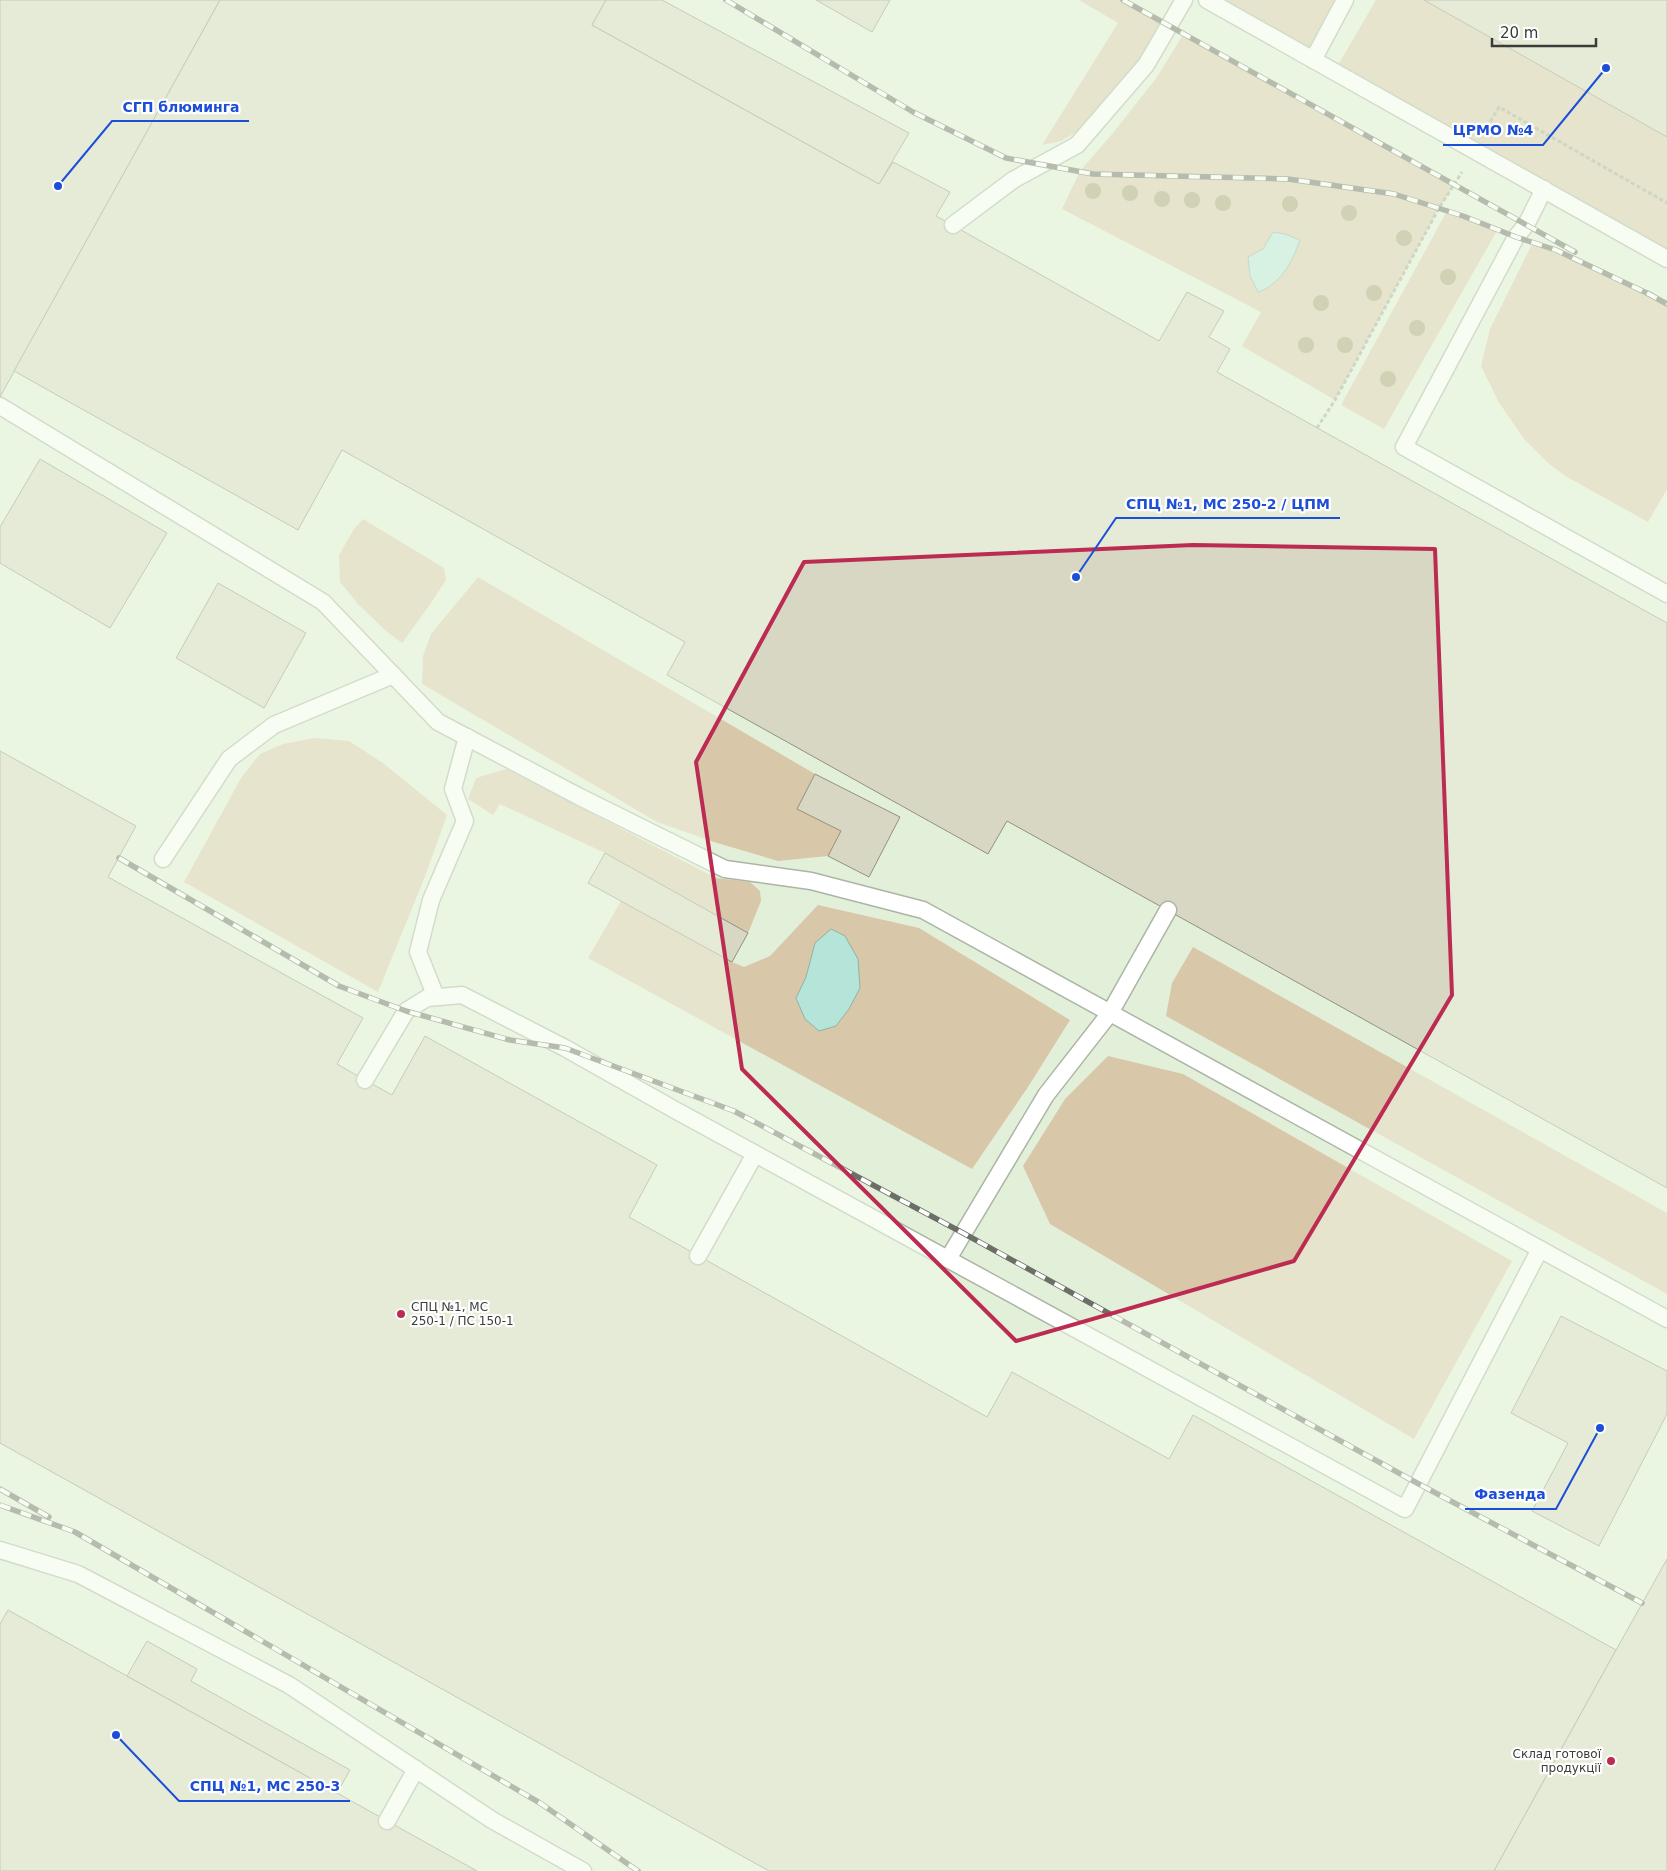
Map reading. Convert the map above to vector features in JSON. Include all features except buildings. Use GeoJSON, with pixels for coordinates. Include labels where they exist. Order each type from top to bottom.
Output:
{"type":"FeatureCollection","features":[{"type":"Feature","properties":{"kind":"lane"},"geometry":{"type":"LineString","coordinates":[[952,225],[1014,180],[1077,145],[1146,65],[1184,0]]}},
{"type":"Feature","properties":{"kind":"lane"},"geometry":{"type":"LineString","coordinates":[[1207,0],[1667,259]]}},
{"type":"Feature","properties":{"kind":"lane"},"geometry":{"type":"LineString","coordinates":[[1313,60],[1345,0]]}},
{"type":"Feature","properties":{"kind":"lane"},"geometry":{"type":"LineString","coordinates":[[1544,189],[1404,447],[1667,594]]}},
{"type":"Feature","properties":{"kind":"lane"},"geometry":{"type":"LineString","coordinates":[[0,406],[323,602],[438,722],[578,796],[725,869],[812,881],[923,910],[1667,1319]]}},
{"type":"Feature","properties":{"kind":"lane"},"geometry":{"type":"LineString","coordinates":[[163,859],[229,759],[274,725],[394,675]]}},
{"type":"Feature","properties":{"kind":"lane"},"geometry":{"type":"LineString","coordinates":[[436,997],[418,952],[431,900],[465,821],[453,789],[467,737]]}},
{"type":"Feature","properties":{"kind":"lane"},"geometry":{"type":"LineString","coordinates":[[948,1259],[1046,1095],[1110,1013],[1168,910]]}},
{"type":"Feature","properties":{"kind":"lane"},"geometry":{"type":"LineString","coordinates":[[365,1080],[406,1011],[427,998],[462,995],[565,1048],[754,1154],[1405,1508],[1540,1249]]}},
{"type":"Feature","properties":{"kind":"lane"},"geometry":{"type":"LineString","coordinates":[[698,1256],[754,1154]]}},
{"type":"Feature","properties":{"kind":"lane"},"geometry":{"type":"LineString","coordinates":[[0,1550],[78,1574],[280,1680],[492,1820],[583,1871]]}},
{"type":"Feature","properties":{"kind":"lane"},"geometry":{"type":"LineString","coordinates":[[387,1821],[416,1769]]}},
{"type":"Feature","properties":{"kind":"path"},"geometry":{"type":"LineString","coordinates":[[1317,428],[1335,400],[1439,208],[1499,107],[1667,203]]}},
{"type":"Feature","properties":{"kind":"highlighted area"},"geometry":{"type":"Polygon","coordinates":[[[1193,545],[1435,549],[1452,995],[1294,1261],[1016,1341],[742,1069],[696,762],[804,562],[1193,545]]]}},
{"type":"Feature","properties":{"kind":"shaded area"},"geometry":{"type":"Polygon","coordinates":[[[0,0],[1667,0],[1667,1871],[0,1871],[0,0]]]}},
{"type":"Feature","properties":{"kind":"shaded area"},"geometry":{"type":"Polygon","coordinates":[[[1079,0],[1123,0],[1165,23],[1142,62],[1093,118],[1077,132],[1061,141],[1042,145],[1118,23],[1079,0]]]}},
{"type":"Feature","properties":{"kind":"shaded area"},"geometry":{"type":"Polygon","coordinates":[[[1206,0],[1345,0],[1313,60],[1206,0]]]}},
{"type":"Feature","properties":{"kind":"shaded area"},"geometry":{"type":"Polygon","coordinates":[[[1376,0],[1424,0],[1667,137],[1667,260],[1334,72],[1376,0]]]}},
{"type":"Feature","properties":{"kind":"shaded area"},"geometry":{"type":"Polygon","coordinates":[[[1184,33],[1455,184],[1439,208],[1335,400],[1242,346],[1261,312],[1062,209],[1080,171],[1157,77],[1184,33]]]}},
{"type":"Feature","properties":{"kind":"shaded area"},"geometry":{"type":"Polygon","coordinates":[[[1447,211],[1498,229],[1384,429],[1341,405],[1447,211]]]}},
{"type":"Feature","properties":{"kind":"shaded area"},"geometry":{"type":"Polygon","coordinates":[[[1533,242],[1556,250],[1667,304],[1667,489],[1648,522],[1567,477],[1548,463],[1524,439],[1498,401],[1481,366],[1490,329],[1533,242]]]}},
{"type":"Feature","properties":{"kind":"shaded area"},"geometry":{"type":"Polygon","coordinates":[[[363,519],[444,568],[446,580],[402,643],[386,631],[358,604],[340,582],[339,555],[354,529],[363,519]]]}},
{"type":"Feature","properties":{"kind":"shaded area"},"geometry":{"type":"Polygon","coordinates":[[[478,577],[815,774],[798,809],[841,831],[828,856],[778,861],[714,842],[657,822],[422,684],[423,656],[431,634],[478,577]]]}},
{"type":"Feature","properties":{"kind":"shaded area"},"geometry":{"type":"Polygon","coordinates":[[[315,738],[349,741],[383,763],[447,815],[424,879],[378,992],[184,882],[241,778],[260,754],[283,744],[315,738]]]}},
{"type":"Feature","properties":{"kind":"shaded area"},"geometry":{"type":"Polygon","coordinates":[[[506,769],[716,878],[750,882],[760,891],[761,901],[748,933],[605,853],[500,804],[493,815],[468,799],[476,778],[506,769]]]}},
{"type":"Feature","properties":{"kind":"shaded area"},"geometry":{"type":"Polygon","coordinates":[[[621,901],[744,967],[770,956],[818,905],[919,928],[1070,1020],[1028,1087],[972,1169],[588,958],[621,901]]]}},
{"type":"Feature","properties":{"kind":"shaded area"},"geometry":{"type":"Polygon","coordinates":[[[1193,947],[1667,1213],[1667,1294],[1166,1016],[1172,983],[1193,947]]]}},
{"type":"Feature","properties":{"kind":"shaded area"},"geometry":{"type":"Polygon","coordinates":[[[1108,1056],[1183,1074],[1512,1261],[1414,1439],[1050,1224],[1023,1166],[1065,1099],[1108,1056]]]}},
{"type":"Feature","properties":{"kind":"water"},"geometry":{"type":"Polygon","coordinates":[[[1273,232],[1300,240],[1294,256],[1285,271],[1273,284],[1258,292],[1250,276],[1248,257],[1263,249],[1273,232]]]}},
{"type":"Feature","properties":{"kind":"water"},"geometry":{"type":"Polygon","coordinates":[[[831,929],[845,936],[858,959],[860,988],[849,1009],[836,1026],[819,1031],[805,1019],[796,998],[806,977],[815,943],[831,929]]]}},
{"type":"Feature","properties":{"kind":"railway"},"geometry":{"type":"LineString","coordinates":[[726,0],[913,112],[1006,158],[1093,174],[1288,179],[1394,194],[1463,216],[1516,237],[1556,250],[1653,296]]}},
{"type":"Feature","properties":{"kind":"railway"},"geometry":{"type":"LineString","coordinates":[[1123,0],[1575,252]]}},
{"type":"Feature","properties":{"kind":"railway"},"geometry":{"type":"LineString","coordinates":[[1647,293],[1667,304]]}},
{"type":"Feature","properties":{"kind":"railway"},"geometry":{"type":"LineString","coordinates":[[119,858],[339,986],[406,1011],[510,1040],[565,1048],[734,1111],[963,1233],[1417,1483],[1642,1603]]}},
{"type":"Feature","properties":{"kind":"railway"},"geometry":{"type":"LineString","coordinates":[[0,1489],[49,1517]]}},
{"type":"Feature","properties":{"kind":"railway"},"geometry":{"type":"LineString","coordinates":[[0,1505],[75,1532],[540,1803],[638,1871]]}},
{"type":"Feature","properties":{"kind":"place","name":"ЦРМО №4"},"geometry":{"type":"Point","coordinates":[1606,68]}},
{"type":"Feature","properties":{"kind":"place","name":"СГП блюминга"},"geometry":{"type":"Point","coordinates":[58,186]}},
{"type":"Feature","properties":{"kind":"place","name":"СПЦ №1, МС 250-2 / ЦПМ"},"geometry":{"type":"Point","coordinates":[1076,577]}},
{"type":"Feature","properties":{"kind":"place","name":"СПЦ №1, МС 250-1 / ПС 150-1"},"geometry":{"type":"Point","coordinates":[401,1314]}},
{"type":"Feature","properties":{"kind":"place","name":"Фазенда"},"geometry":{"type":"Point","coordinates":[1600,1428]}},
{"type":"Feature","properties":{"kind":"place","name":"СПЦ №1, МС 250-3"},"geometry":{"type":"Point","coordinates":[116,1735]}},
{"type":"Feature","properties":{"kind":"place","name":"Склад готової продукції"},"geometry":{"type":"Point","coordinates":[1611,1761]}}]}
